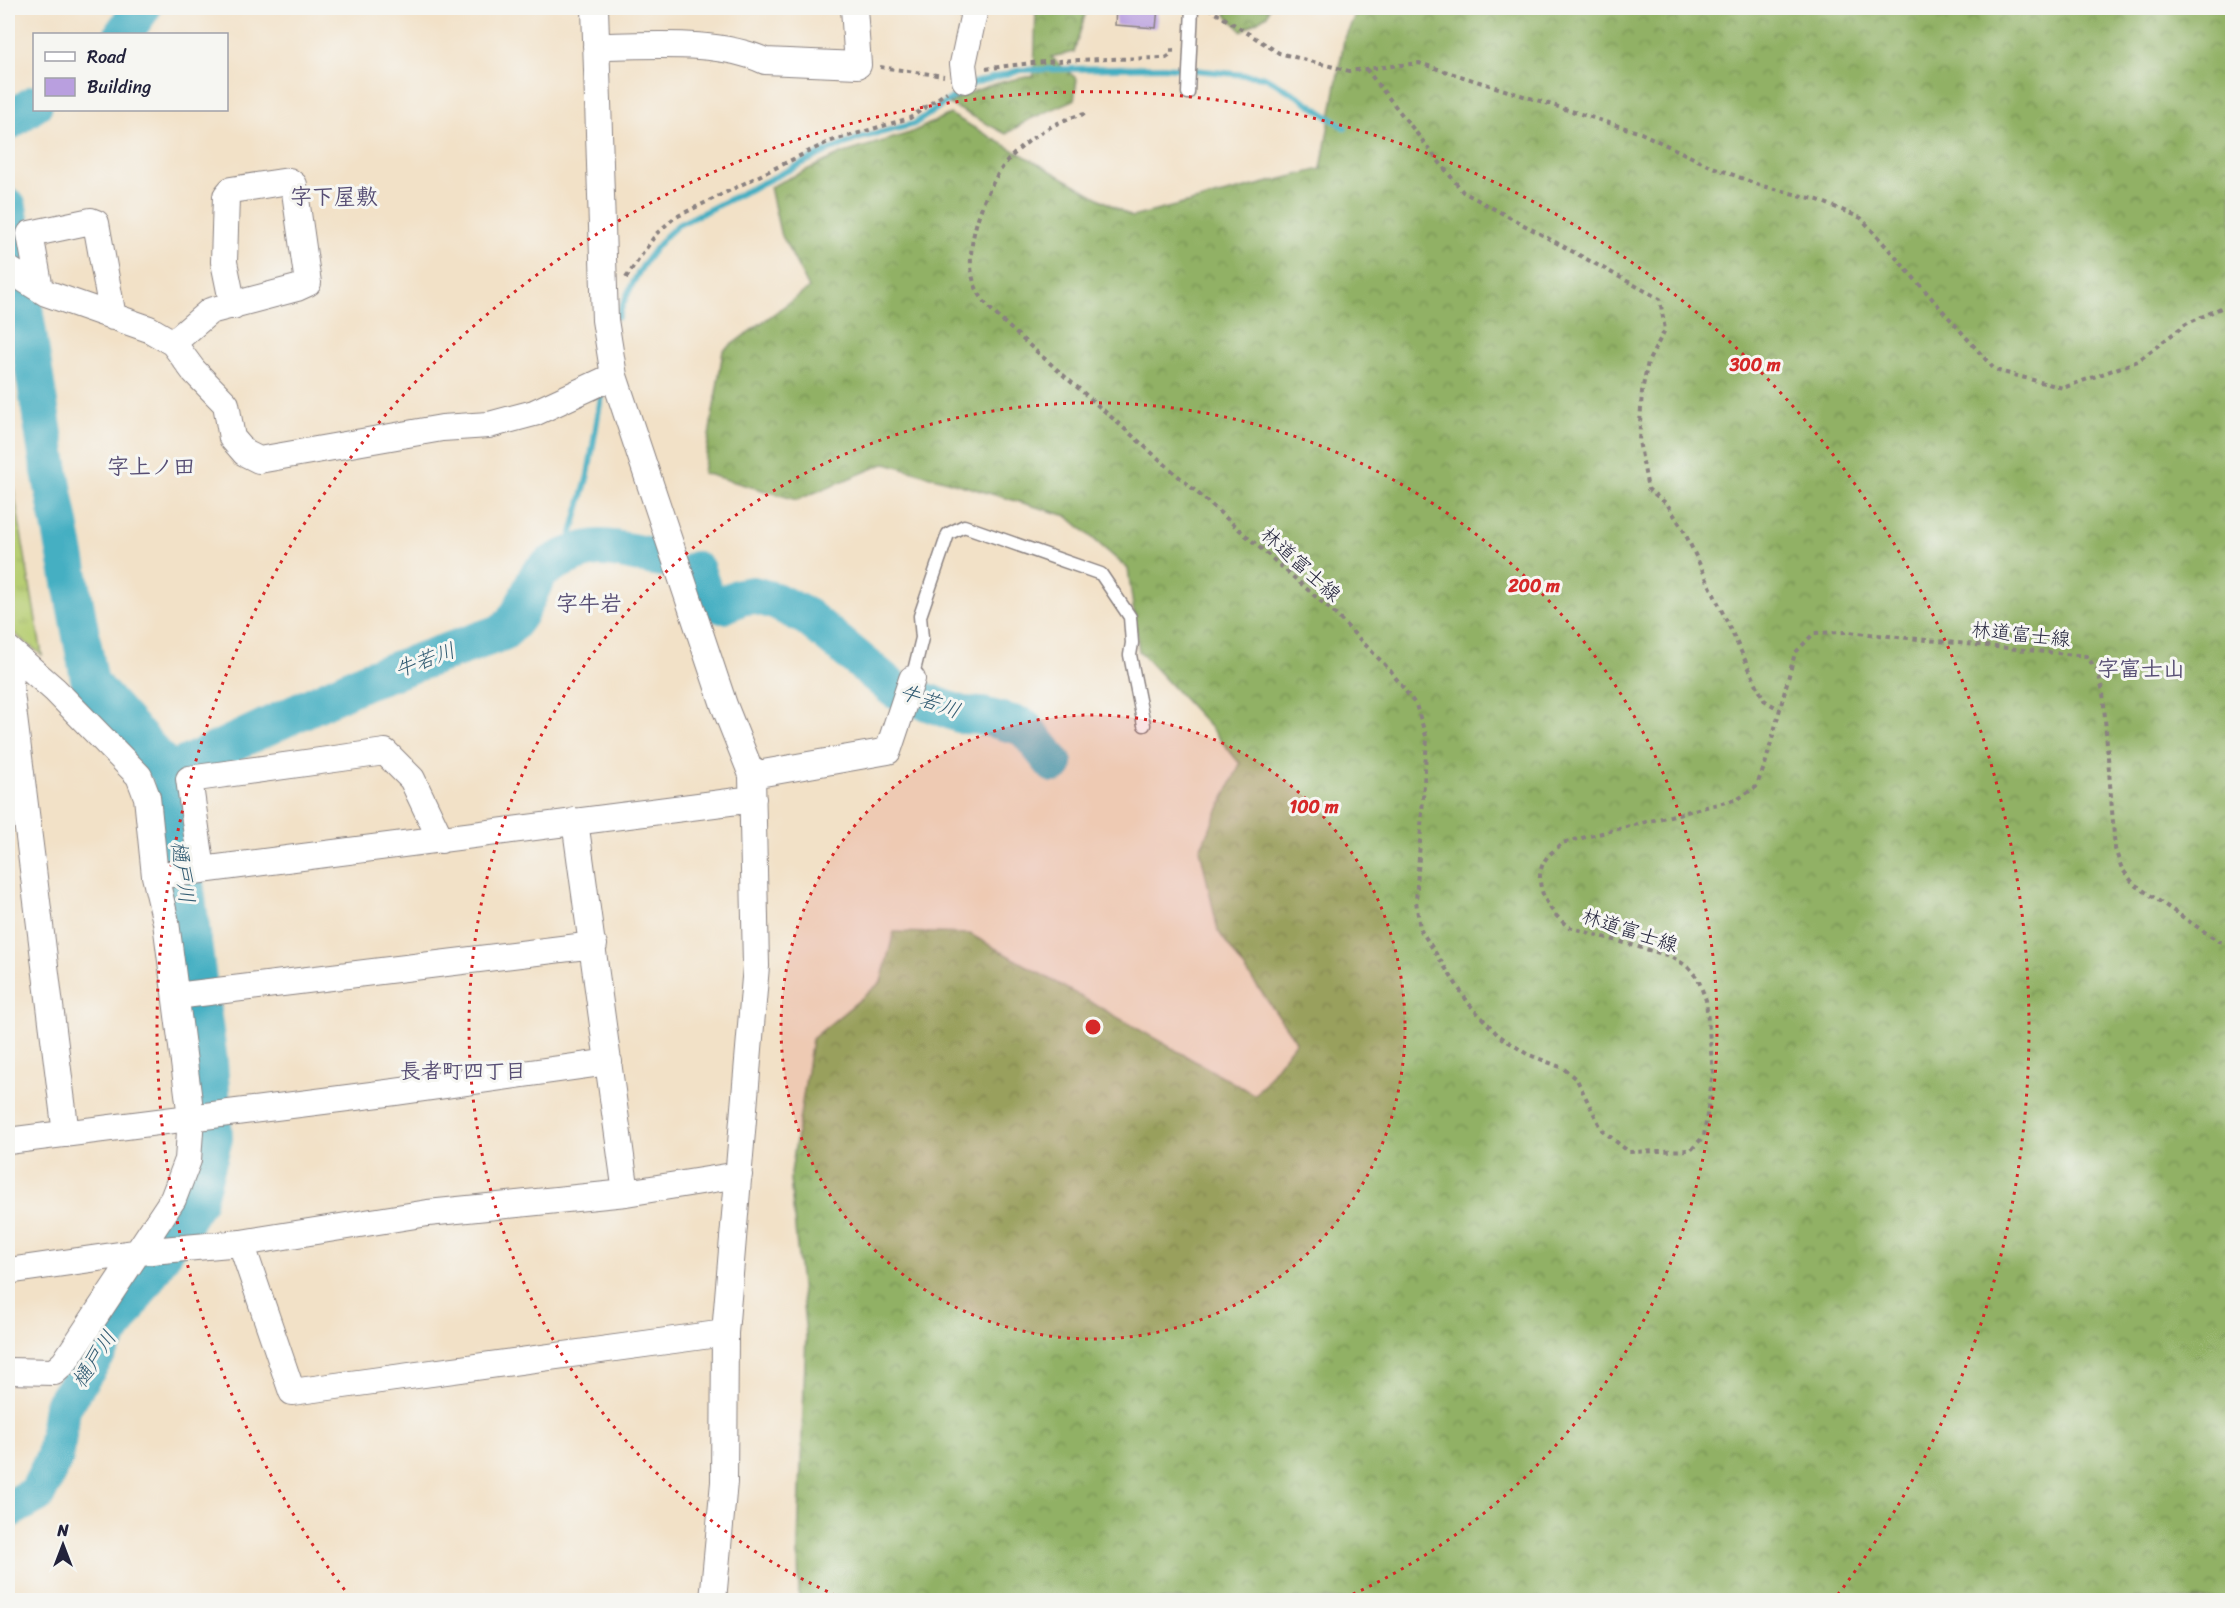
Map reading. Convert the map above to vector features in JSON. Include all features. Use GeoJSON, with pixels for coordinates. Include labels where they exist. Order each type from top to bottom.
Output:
{"type":"FeatureCollection","features":[{"type":"Feature","properties":{"kind":"street"},"geometry":{"type":"LineString","coordinates":[[595,8],[605,320],[614,376],[753,787],[756,966],[725,1333],[724,1482],[713,1600]]}},
{"type":"Feature","properties":{"kind":"street"},"geometry":{"type":"LineString","coordinates":[[596,46],[696,46],[755,56],[765,61],[858,65],[854,8]]}},
{"type":"Feature","properties":{"kind":"street"},"geometry":{"type":"LineString","coordinates":[[965,80],[963,64],[975,8]]}},
{"type":"Feature","properties":{"kind":"street"},"geometry":{"type":"LineString","coordinates":[[173,343],[210,311],[233,306],[297,288],[308,283],[294,184],[289,181],[231,190],[225,196],[224,262],[233,306]]}},
{"type":"Feature","properties":{"kind":"street"},"geometry":{"type":"LineString","coordinates":[[35,287],[30,234],[91,221],[96,223],[113,317]]}},
{"type":"Feature","properties":{"kind":"street"},"geometry":{"type":"LineString","coordinates":[[8,269],[35,287],[113,317],[149,328],[173,343],[226,404],[232,438],[245,453],[259,460],[409,433],[489,425],[534,413],[614,376]]}},
{"type":"Feature","properties":{"kind":"street"},"geometry":{"type":"LineString","coordinates":[[8,649],[55,690],[139,776],[147,797],[155,876],[166,922],[191,1117],[188,1160],[173,1199],[140,1252],[64,1363],[54,1372],[8,1371]]}},
{"type":"Feature","properties":{"kind":"street"},"geometry":{"type":"LineString","coordinates":[[8,669],[66,1134]]}},
{"type":"Feature","properties":{"kind":"street"},"geometry":{"type":"LineString","coordinates":[[155,876],[441,840],[575,820],[753,787],[888,751],[912,679]]}},
{"type":"Feature","properties":{"kind":"street"},"geometry":{"type":"LineString","coordinates":[[199,871],[189,779],[385,752],[412,779],[441,840]]}},
{"type":"Feature","properties":{"kind":"street"},"geometry":{"type":"LineString","coordinates":[[575,820],[594,945],[626,1193]]}},
{"type":"Feature","properties":{"kind":"street"},"geometry":{"type":"LineString","coordinates":[[176,996],[594,945]]}},
{"type":"Feature","properties":{"kind":"street"},"geometry":{"type":"LineString","coordinates":[[8,1141],[609,1062]]}},
{"type":"Feature","properties":{"kind":"street"},"geometry":{"type":"LineString","coordinates":[[8,1271],[140,1252],[241,1243],[428,1213],[626,1193],[739,1175]]}},
{"type":"Feature","properties":{"kind":"street"},"geometry":{"type":"LineString","coordinates":[[241,1243],[292,1392],[725,1333]]}},
{"type":"Feature","properties":{"kind":"lane"},"geometry":{"type":"LineString","coordinates":[[1188,93],[1192,8]]}},
{"type":"Feature","properties":{"kind":"lane"},"geometry":{"type":"LineString","coordinates":[[912,679],[922,638],[920,616],[948,534],[964,526],[1101,574],[1130,617],[1132,643],[1130,655],[1144,725]]}},
{"type":"Feature","properties":{"kind":"path"},"geometry":{"type":"LineString","coordinates":[[1208,8],[1279,53],[1349,71],[1419,63],[1641,133],[1718,169],[1759,184],[1818,200],[1861,218],[1995,370],[2025,380],[2063,388],[2138,362],[2186,324],[2232,303]]}},
{"type":"Feature","properties":{"kind":"path"},"geometry":{"type":"LineString","coordinates":[[605,290],[620,288],[656,234],[674,218],[828,142],[910,118],[977,70],[1020,63],[1166,58],[1172,54],[1172,48]]}},
{"type":"Feature","properties":{"kind":"path"},"geometry":{"type":"LineString","coordinates":[[858,65],[900,68],[965,80]]}},
{"type":"Feature","properties":{"kind":"path"},"geometry":{"type":"LineString","coordinates":[[1365,69],[1463,192],[1660,299],[1665,330],[1648,362],[1641,401],[1639,441],[1648,489],[1667,504],[1683,529],[1764,700],[1780,710]]}},
{"type":"Feature","properties":{"kind":"path","name":"林道富士線"},"geometry":{"type":"LineString","coordinates":[[1085,114],[1068,117],[1046,127],[1003,167],[982,208],[969,254],[975,285],[991,309],[1020,336],[1332,611],[1389,669],[1416,705],[1427,738],[1416,901],[1420,929],[1469,1004],[1498,1035],[1527,1054],[1563,1068],[1577,1080],[1602,1130],[1629,1152],[1691,1150],[1704,1136],[1713,1072],[1706,1000],[1698,979],[1687,966],[1670,956],[1569,927],[1557,919],[1540,884],[1546,858],[1562,843],[1738,799],[1756,787],[1795,653],[1814,633],[1848,632],[2086,656],[2098,671],[2103,692],[2115,849],[2122,869],[2134,884],[2218,941],[2232,943]]}},
{"type":"Feature","properties":{"kind":"green space"},"geometry":{"type":"Polygon","coordinates":[[[1036,8],[1087,8],[1074,52],[1051,57],[1077,79],[1074,100],[1030,119],[1006,134],[949,104],[969,93],[990,86],[1034,76],[1036,8]]]}},
{"type":"Feature","properties":{"kind":"green space"},"geometry":{"type":"Polygon","coordinates":[[[1226,8],[1269,8],[1267,15],[1242,31],[1226,15],[1226,8]]]}},
{"type":"Feature","properties":{"kind":"green space"},"geometry":{"type":"Polygon","coordinates":[[[1358,8],[2232,8],[2232,1600],[799,1600],[798,1543],[806,1335],[790,1179],[812,1039],[881,982],[894,932],[970,934],[1255,1095],[1296,1041],[1218,931],[1200,849],[1240,764],[1210,727],[1139,651],[1128,569],[1067,516],[886,463],[797,500],[703,473],[723,351],[809,288],[780,232],[770,187],[841,154],[910,133],[950,114],[1132,217],[1321,169],[1344,40],[1358,8]]]}},
{"type":"Feature","properties":{"kind":"green space"},"geometry":{"type":"Polygon","coordinates":[[[8,457],[42,655],[8,629],[8,457]]]}},
{"type":"Feature","properties":{"kind":"building"},"geometry":{"type":"Polygon","coordinates":[[[1116,8],[1158,8],[1156,28],[1115,25],[1116,8]]]}},
{"type":"Feature","properties":{"kind":"waterway","name":"樋戸川"},"geometry":{"type":"LineString","coordinates":[[124,33],[142,8]]}},
{"type":"Feature","properties":{"kind":"waterway"},"geometry":{"type":"LineString","coordinates":[[618,317],[642,267],[658,245],[678,225],[825,152],[860,138],[914,124],[974,83],[1021,70],[1164,67],[1265,77],[1345,128]]}},
{"type":"Feature","properties":{"kind":"waterway","name":"樋戸川"},"geometry":{"type":"LineString","coordinates":[[8,122],[33,105]]}},
{"type":"Feature","properties":{"kind":"waterway","name":"樋戸川"},"geometry":{"type":"LineString","coordinates":[[8,207],[48,460],[90,683],[170,772],[209,1062],[214,1138],[197,1201],[62,1407],[55,1456],[37,1494],[8,1510]]}},
{"type":"Feature","properties":{"kind":"waterway"},"geometry":{"type":"LineString","coordinates":[[565,558],[588,475],[601,397]]}},
{"type":"Feature","properties":{"kind":"waterway","name":"牛若川"},"geometry":{"type":"LineString","coordinates":[[170,772],[365,681],[503,632],[519,613],[537,577],[548,567],[566,557],[593,549],[607,548],[660,558]]}},
{"type":"Feature","properties":{"kind":"waterway","name":"牛若川"},"geometry":{"type":"LineString","coordinates":[[696,570],[706,599],[723,605],[740,597],[753,595],[775,601],[807,617],[895,690],[962,715],[982,716],[1024,727],[1054,764]]}},
{"type":"Feature","properties":{"kind":"district","name":"字下屋敷"},"geometry":{"type":"Point","coordinates":[334,196]}},
{"type":"Feature","properties":{"kind":"district","name":"字上ノ田"},"geometry":{"type":"Point","coordinates":[151,466]}},
{"type":"Feature","properties":{"kind":"district","name":"字牛岩"},"geometry":{"type":"Point","coordinates":[589,603]}},
{"type":"Feature","properties":{"kind":"district","name":"字富士山"},"geometry":{"type":"Point","coordinates":[2141,668]}},
{"type":"Feature","properties":{"kind":"district","name":"長者町四丁目"},"geometry":{"type":"Point","coordinates":[463,1071]}}]}
